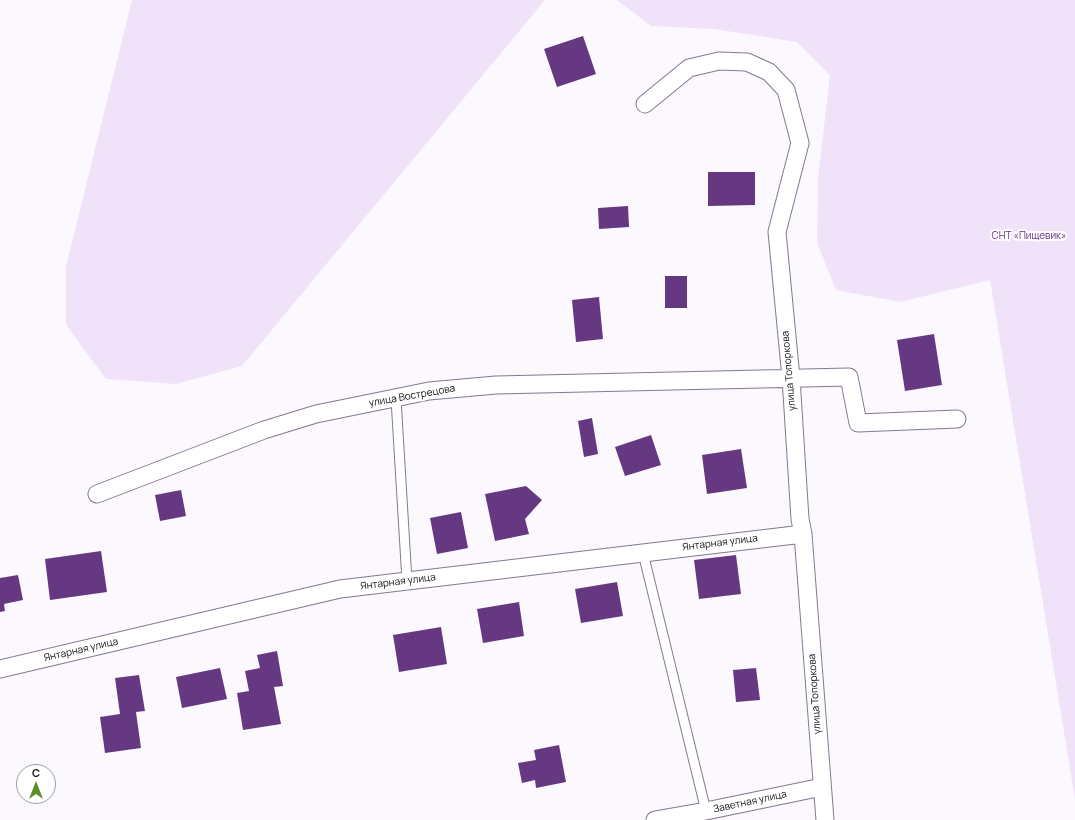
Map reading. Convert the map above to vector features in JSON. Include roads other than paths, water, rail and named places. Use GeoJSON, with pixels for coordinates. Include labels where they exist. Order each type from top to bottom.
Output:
{"type":"FeatureCollection","features":[{"type":"Feature","properties":{"kind":"street","name":"улица Топоркова"},"geometry":{"type":"LineString","coordinates":[[645,104],[689,68],[719,61],[747,62],[769,72],[786,90],[800,143],[777,232],[791,378],[800,519],[803,534],[825,820]]}},
{"type":"Feature","properties":{"kind":"street","name":"улица Вострецова"},"geometry":{"type":"LineString","coordinates":[[97,494],[264,430],[316,414],[429,392],[496,384],[849,377],[858,423],[957,419]]}},
{"type":"Feature","properties":{"kind":"street","name":"Янтарная улица"},"geometry":{"type":"LineString","coordinates":[[0,669],[340,588],[803,534]]}},
{"type":"Feature","properties":{"kind":"street","name":"Заветная улица"},"geometry":{"type":"LineString","coordinates":[[655,820],[822,787]]}},
{"type":"Feature","properties":{"kind":"lane"},"geometry":{"type":"LineString","coordinates":[[396,399],[407,581]]}},
{"type":"Feature","properties":{"kind":"lane"},"geometry":{"type":"LineString","coordinates":[[644,552],[706,811]]}},
{"type":"Feature","properties":{"kind":"park label","name":"СНТ «Пищевик»"},"geometry":{"type":"Point","coordinates":[1029,236]}}]}
